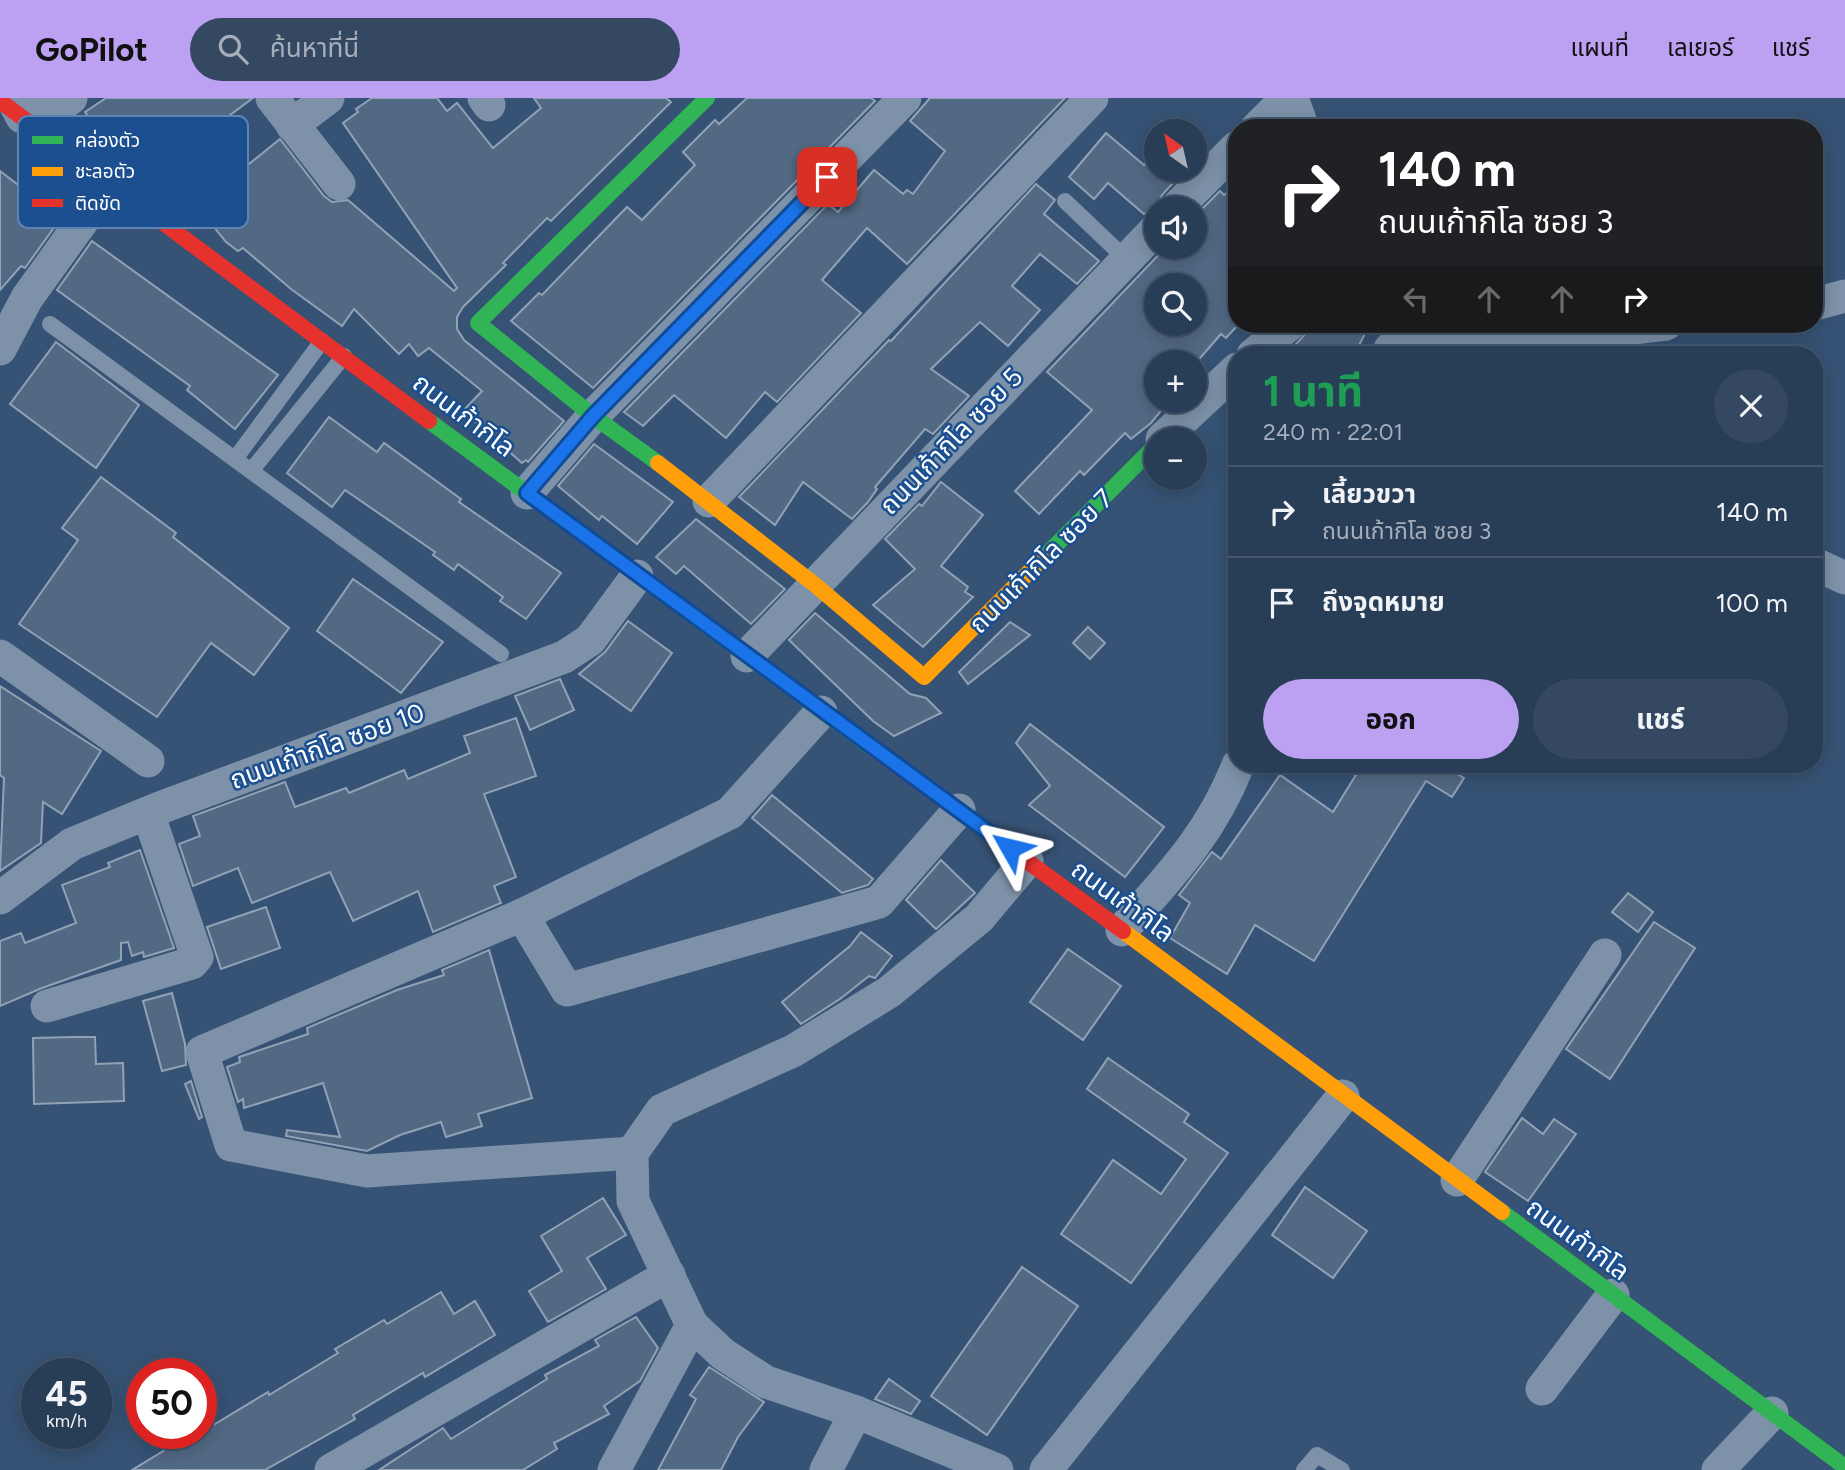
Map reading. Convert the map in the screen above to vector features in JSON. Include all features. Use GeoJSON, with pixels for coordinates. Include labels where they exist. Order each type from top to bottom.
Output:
{"type":"FeatureCollection","features":[{"type":"Feature","properties":{"kind":"main road"},"geometry":{"type":"LineString","coordinates":[[707,98],[478,323],[593,416],[709,501],[814,584]]}},
{"type":"Feature","properties":{"kind":"main road","name":"ถนนเก้ากิโล"},"geometry":{"type":"LineString","coordinates":[[169,228],[821,712],[1122,930],[1845,1467]]}},
{"type":"Feature","properties":{"kind":"main road","name":"ถนนเก้ากิโล ซอย 7"},"geometry":{"type":"LineString","coordinates":[[814,584],[924,677],[1144,457]]}},
{"type":"Feature","properties":{"kind":"street"},"geometry":{"type":"LineString","coordinates":[[22,108],[71,98]]}},
{"type":"Feature","properties":{"kind":"street"},"geometry":{"type":"LineString","coordinates":[[272,98],[339,184]]}},
{"type":"Feature","properties":{"kind":"street"},"geometry":{"type":"LineString","coordinates":[[292,125],[328,98]]}},
{"type":"Feature","properties":{"kind":"street"},"geometry":{"type":"LineString","coordinates":[[527,493],[593,416],[905,98]]}},
{"type":"Feature","properties":{"kind":"street"},"geometry":{"type":"LineString","coordinates":[[709,501],[1092,98]]}},
{"type":"Feature","properties":{"kind":"street"},"geometry":{"type":"LineString","coordinates":[[1265,119],[1281,100],[1296,119]]}},
{"type":"Feature","properties":{"kind":"street"},"geometry":{"type":"LineString","coordinates":[[1188,196],[1228,156]]}},
{"type":"Feature","properties":{"kind":"street"},"geometry":{"type":"LineString","coordinates":[[0,349],[27,298],[77,228]]}},
{"type":"Feature","properties":{"kind":"street","name":"ถนนเก้ากิโล ซอย 5"},"geometry":{"type":"LineString","coordinates":[[747,656],[1144,241]]}},
{"type":"Feature","properties":{"kind":"street"},"geometry":{"type":"LineString","coordinates":[[1823,302],[1845,296]]}},
{"type":"Feature","properties":{"kind":"street"},"geometry":{"type":"LineString","coordinates":[[1263,346],[1279,333]]}},
{"type":"Feature","properties":{"kind":"street"},"geometry":{"type":"LineString","coordinates":[[1555,346],[1581,333]]}},
{"type":"Feature","properties":{"kind":"street"},"geometry":{"type":"LineString","coordinates":[[1386,343],[1437,346]]}},
{"type":"Feature","properties":{"kind":"street"},"geometry":{"type":"LineString","coordinates":[[1175,427],[1228,377]]}},
{"type":"Feature","properties":{"kind":"street"},"geometry":{"type":"LineString","coordinates":[[1823,568],[1845,578]]}},
{"type":"Feature","properties":{"kind":"street","name":"ถนนเก้ากิโล ซอย 10"},"geometry":{"type":"LineString","coordinates":[[0,898],[72,844],[564,657],[590,640],[638,576]]}},
{"type":"Feature","properties":{"kind":"street"},"geometry":{"type":"LineString","coordinates":[[0,656],[148,761]]}},
{"type":"Feature","properties":{"kind":"street"},"geometry":{"type":"LineString","coordinates":[[632,1153],[367,1171],[231,1146],[202,1052],[523,915],[730,813],[821,712]]}},
{"type":"Feature","properties":{"kind":"street"},"geometry":{"type":"LineString","coordinates":[[1122,930],[1191,853],[1227,793],[1235,773]]}},
{"type":"Feature","properties":{"kind":"street"},"geometry":{"type":"LineString","coordinates":[[523,915],[567,990],[879,902],[959,810]]}},
{"type":"Feature","properties":{"kind":"street"},"geometry":{"type":"LineString","coordinates":[[47,1006],[196,960],[198,954],[148,813]]}},
{"type":"Feature","properties":{"kind":"street"},"geometry":{"type":"LineString","coordinates":[[997,1470],[856,1412],[766,1382],[723,1354],[692,1325],[633,1201],[632,1153],[662,1110],[793,1051],[889,992],[979,918],[1027,861]]}},
{"type":"Feature","properties":{"kind":"street"},"geometry":{"type":"LineString","coordinates":[[1457,1180],[1605,955]]}},
{"type":"Feature","properties":{"kind":"street"},"geometry":{"type":"LineString","coordinates":[[1046,1470],[1343,1096]]}},
{"type":"Feature","properties":{"kind":"street"},"geometry":{"type":"LineString","coordinates":[[331,1470],[669,1275]]}},
{"type":"Feature","properties":{"kind":"street"},"geometry":{"type":"LineString","coordinates":[[1542,1389],[1613,1295]]}},
{"type":"Feature","properties":{"kind":"street"},"geometry":{"type":"LineString","coordinates":[[614,1470],[692,1325]]}},
{"type":"Feature","properties":{"kind":"street"},"geometry":{"type":"LineString","coordinates":[[826,1470],[856,1412]]}},
{"type":"Feature","properties":{"kind":"street"},"geometry":{"type":"LineString","coordinates":[[1718,1470],[1772,1413]]}},
{"type":"Feature","properties":{"kind":"lane"},"geometry":{"type":"LineString","coordinates":[[1065,201],[1126,259]]}},
{"type":"Feature","properties":{"kind":"lane"},"geometry":{"type":"LineString","coordinates":[[50,324],[502,654]]}},
{"type":"Feature","properties":{"kind":"lane"},"geometry":{"type":"LineString","coordinates":[[234,459],[322,341]]}},
{"type":"Feature","properties":{"kind":"lane"},"geometry":{"type":"LineString","coordinates":[[251,471],[344,356]]}},
{"type":"Feature","properties":{"kind":"lane"},"geometry":{"type":"LineString","coordinates":[[1304,1470],[1317,1455],[1342,1470]]}},
{"type":"Feature","properties":{"kind":"building"},"geometry":{"type":"Polygon","coordinates":[[[106,98],[253,98],[229,116],[88,116],[85,112],[106,98]]]}},
{"type":"Feature","properties":{"kind":"building"},"geometry":{"type":"Polygon","coordinates":[[[372,98],[437,98],[447,111],[457,103],[493,148],[541,108],[534,98],[666,98],[671,102],[551,221],[547,218],[503,263],[506,265],[463,307],[457,317],[457,329],[464,340],[564,421],[528,462],[526,460],[522,463],[463,411],[482,391],[429,348],[418,356],[409,344],[399,354],[354,309],[342,326],[291,289],[243,248],[238,251],[215,228],[248,228],[248,165],[280,139],[324,196],[332,202],[348,200],[454,291],[457,288],[343,123],[358,112],[356,109],[372,98]]]}},
{"type":"Feature","properties":{"kind":"building"},"geometry":{"type":"Polygon","coordinates":[[[747,98],[871,98],[875,101],[593,388],[511,321],[539,293],[542,295],[627,207],[642,220],[695,165],[683,152],[715,120],[719,124],[747,98]]]}},
{"type":"Feature","properties":{"kind":"building"},"geometry":{"type":"Polygon","coordinates":[[[930,98],[1065,98],[907,264],[867,228],[822,280],[861,313],[777,402],[765,392],[726,438],[674,395],[643,426],[624,412],[828,204],[838,212],[874,170],[903,194],[907,190],[913,194],[945,151],[910,121],[930,98]]]}},
{"type":"Feature","properties":{"kind":"building"},"geometry":{"type":"Polygon","coordinates":[[[1106,133],[1144,165],[1144,182],[1173,183],[1162,196],[1144,196],[1144,214],[1108,183],[1094,199],[1069,177],[1106,133]]]}},
{"type":"Feature","properties":{"kind":"building"},"geometry":{"type":"Polygon","coordinates":[[[0,171],[18,185],[18,228],[54,228],[25,268],[21,266],[0,290],[0,171]]]}},
{"type":"Feature","properties":{"kind":"building"},"geometry":{"type":"Polygon","coordinates":[[[1036,184],[1055,200],[1044,214],[1099,261],[1077,284],[1040,254],[1012,286],[1040,310],[1008,346],[980,322],[931,369],[969,396],[933,434],[925,429],[875,487],[877,489],[868,502],[852,519],[803,482],[775,525],[739,497],[889,340],[891,341],[1036,184]]]}},
{"type":"Feature","properties":{"kind":"building"},"geometry":{"type":"Polygon","coordinates":[[[1220,191],[1224,195],[1228,192],[1228,333],[1231,333],[1226,338],[1221,334],[1207,350],[1144,350],[1144,413],[1159,413],[1131,439],[1125,433],[1084,475],[1080,471],[1039,514],[1015,491],[1092,410],[1047,372],[1155,259],[1207,259],[1207,204],[1220,191]]]}},
{"type":"Feature","properties":{"kind":"building"},"geometry":{"type":"Polygon","coordinates":[[[92,241],[278,375],[235,429],[187,390],[190,386],[57,290],[92,241]]]}},
{"type":"Feature","properties":{"kind":"building"},"geometry":{"type":"Polygon","coordinates":[[[1306,333],[1365,333],[1359,346],[1295,345],[1306,333]]]}},
{"type":"Feature","properties":{"kind":"building"},"geometry":{"type":"Polygon","coordinates":[[[56,342],[139,405],[96,468],[10,404],[56,342]]]}},
{"type":"Feature","properties":{"kind":"building"},"geometry":{"type":"Polygon","coordinates":[[[329,417],[377,452],[384,443],[461,499],[459,502],[561,573],[526,619],[500,601],[503,597],[458,564],[454,570],[433,555],[435,552],[345,490],[332,507],[287,473],[329,417]]]}},
{"type":"Feature","properties":{"kind":"building"},"geometry":{"type":"Polygon","coordinates":[[[594,444],[673,502],[637,544],[602,516],[599,520],[558,486],[594,444]]]}},
{"type":"Feature","properties":{"kind":"building"},"geometry":{"type":"Polygon","coordinates":[[[101,477],[176,533],[173,537],[289,628],[254,675],[211,643],[157,717],[19,624],[78,540],[62,528],[101,477]]]}},
{"type":"Feature","properties":{"kind":"building"},"geometry":{"type":"Polygon","coordinates":[[[941,482],[983,515],[941,566],[968,587],[965,592],[973,597],[923,647],[873,605],[915,569],[885,539],[919,504],[922,506],[941,482]]]}},
{"type":"Feature","properties":{"kind":"building"},"geometry":{"type":"Polygon","coordinates":[[[696,519],[785,589],[751,624],[684,566],[676,574],[656,557],[696,519]]]}},
{"type":"Feature","properties":{"kind":"building"},"geometry":{"type":"Polygon","coordinates":[[[353,579],[443,642],[401,693],[317,631],[353,579]]]}},
{"type":"Feature","properties":{"kind":"building"},"geometry":{"type":"Polygon","coordinates":[[[815,613],[910,694],[926,698],[941,713],[894,736],[873,721],[789,640],[815,613]]]}},
{"type":"Feature","properties":{"kind":"building"},"geometry":{"type":"Polygon","coordinates":[[[628,621],[672,653],[631,711],[579,674],[605,652],[628,621]]]}},
{"type":"Feature","properties":{"kind":"building"},"geometry":{"type":"Polygon","coordinates":[[[1010,622],[1030,635],[968,684],[959,672],[1010,622]]]}},
{"type":"Feature","properties":{"kind":"building"},"geometry":{"type":"Polygon","coordinates":[[[1088,627],[1105,643],[1090,659],[1073,643],[1088,627]]]}},
{"type":"Feature","properties":{"kind":"building"},"geometry":{"type":"Polygon","coordinates":[[[560,679],[574,710],[530,730],[515,696],[560,679]]]}},
{"type":"Feature","properties":{"kind":"building"},"geometry":{"type":"Polygon","coordinates":[[[0,686],[101,751],[62,814],[43,802],[41,843],[0,871],[4,778],[0,775],[0,686]]]}},
{"type":"Feature","properties":{"kind":"building"},"geometry":{"type":"Polygon","coordinates":[[[516,718],[536,776],[484,794],[516,877],[494,886],[501,903],[433,932],[418,891],[353,921],[330,872],[252,903],[238,868],[193,886],[179,844],[200,836],[193,816],[285,782],[295,807],[346,788],[349,793],[404,770],[408,779],[470,753],[464,736],[516,718]]]}},
{"type":"Feature","properties":{"kind":"building"},"geometry":{"type":"Polygon","coordinates":[[[1030,724],[1164,827],[1125,877],[1029,805],[1050,786],[1016,743],[1030,724]]]}},
{"type":"Feature","properties":{"kind":"building"},"geometry":{"type":"Polygon","coordinates":[[[1357,773],[1455,773],[1464,778],[1452,797],[1426,781],[1314,961],[1255,925],[1227,974],[1170,938],[1190,903],[1179,895],[1212,852],[1221,859],[1280,775],[1333,812],[1357,773]]]}},
{"type":"Feature","properties":{"kind":"building"},"geometry":{"type":"Polygon","coordinates":[[[772,795],[873,879],[868,885],[842,893],[752,818],[772,795]]]}},
{"type":"Feature","properties":{"kind":"building"},"geometry":{"type":"Polygon","coordinates":[[[140,850],[174,948],[144,957],[143,952],[132,956],[128,942],[121,943],[121,960],[0,1006],[0,941],[21,933],[25,943],[76,923],[62,885],[110,867],[108,863],[140,850]]]}},
{"type":"Feature","properties":{"kind":"building"},"geometry":{"type":"Polygon","coordinates":[[[941,860],[975,893],[936,929],[906,900],[941,860]]]}},
{"type":"Feature","properties":{"kind":"building"},"geometry":{"type":"Polygon","coordinates":[[[1628,893],[1653,912],[1638,932],[1612,912],[1628,893]]]}},
{"type":"Feature","properties":{"kind":"building"},"geometry":{"type":"Polygon","coordinates":[[[266,907],[280,948],[221,969],[207,927],[266,907]]]}},
{"type":"Feature","properties":{"kind":"building"},"geometry":{"type":"Polygon","coordinates":[[[1654,922],[1695,948],[1610,1079],[1566,1049],[1654,922]]]}},
{"type":"Feature","properties":{"kind":"building"},"geometry":{"type":"Polygon","coordinates":[[[861,932],[892,956],[875,978],[869,976],[801,1024],[782,1002],[850,946],[861,932]]]}},
{"type":"Feature","properties":{"kind":"building"},"geometry":{"type":"Polygon","coordinates":[[[1068,949],[1121,986],[1083,1040],[1030,1002],[1068,949]]]}},
{"type":"Feature","properties":{"kind":"building"},"geometry":{"type":"Polygon","coordinates":[[[489,950],[532,1098],[478,1114],[482,1126],[446,1137],[441,1122],[400,1135],[367,1151],[286,1136],[287,1130],[340,1137],[323,1083],[244,1108],[243,1099],[238,1102],[227,1067],[240,1062],[239,1057],[308,1034],[307,1028],[397,990],[444,975],[442,970],[489,950]]]}},
{"type":"Feature","properties":{"kind":"building"},"geometry":{"type":"Polygon","coordinates":[[[172,993],[185,1044],[186,1065],[162,1071],[143,1001],[172,993]]]}},
{"type":"Feature","properties":{"kind":"building"},"geometry":{"type":"Polygon","coordinates":[[[95,1037],[96,1064],[123,1063],[124,1101],[34,1104],[33,1038],[95,1037]]]}},
{"type":"Feature","properties":{"kind":"building"},"geometry":{"type":"Polygon","coordinates":[[[1108,1058],[1189,1114],[1184,1122],[1228,1153],[1131,1283],[1061,1234],[1113,1160],[1161,1194],[1186,1159],[1087,1089],[1108,1058]]]}},
{"type":"Feature","properties":{"kind":"building"},"geometry":{"type":"Polygon","coordinates":[[[191,1081],[202,1117],[199,1119],[185,1084],[191,1081]]]}},
{"type":"Feature","properties":{"kind":"building"},"geometry":{"type":"Polygon","coordinates":[[[1522,1118],[1543,1134],[1554,1119],[1576,1134],[1528,1201],[1485,1172],[1522,1118]]]}},
{"type":"Feature","properties":{"kind":"building"},"geometry":{"type":"Polygon","coordinates":[[[1305,1187],[1367,1231],[1333,1278],[1272,1235],[1305,1187]]]}},
{"type":"Feature","properties":{"kind":"building"},"geometry":{"type":"Polygon","coordinates":[[[603,1198],[626,1235],[587,1258],[606,1289],[548,1322],[529,1291],[562,1271],[541,1236],[603,1198]]]}},
{"type":"Feature","properties":{"kind":"building"},"geometry":{"type":"Polygon","coordinates":[[[1022,1267],[1078,1306],[987,1435],[931,1396],[1022,1267]]]}},
{"type":"Feature","properties":{"kind":"building"},"geometry":{"type":"Polygon","coordinates":[[[441,1292],[454,1314],[475,1301],[495,1335],[425,1377],[423,1373],[353,1415],[355,1419],[265,1470],[132,1470],[167,1449],[217,1449],[217,1423],[338,1353],[335,1349],[384,1320],[387,1324],[441,1292]]]}},
{"type":"Feature","properties":{"kind":"building"},"geometry":{"type":"Polygon","coordinates":[[[636,1317],[658,1348],[640,1381],[604,1406],[609,1414],[554,1443],[557,1449],[523,1470],[379,1470],[443,1428],[451,1439],[547,1379],[545,1375],[599,1346],[595,1340],[636,1317]]]}},
{"type":"Feature","properties":{"kind":"building"},"geometry":{"type":"Polygon","coordinates":[[[709,1367],[764,1402],[738,1437],[721,1470],[658,1470],[696,1399],[690,1395],[709,1367]]]}},
{"type":"Feature","properties":{"kind":"building"},"geometry":{"type":"Polygon","coordinates":[[[889,1379],[920,1401],[911,1414],[875,1399],[889,1379]]]}},
{"type":"Feature","properties":{"kind":"traffic: fast"},"geometry":{"type":"LineString","coordinates":[[658,463],[593,416],[478,323],[707,98]]}},
{"type":"Feature","properties":{"kind":"traffic: fast"},"geometry":{"type":"LineString","coordinates":[[429,421],[872,748]]}},
{"type":"Feature","properties":{"kind":"traffic: fast"},"geometry":{"type":"LineString","coordinates":[[1043,558],[1144,457]]}},
{"type":"Feature","properties":{"kind":"traffic: fast"},"geometry":{"type":"LineString","coordinates":[[1502,1212],[1845,1467]]}},
{"type":"Feature","properties":{"kind":"traffic: slow"},"geometry":{"type":"LineString","coordinates":[[658,463],[814,584],[924,677],[1043,558]]}},
{"type":"Feature","properties":{"kind":"traffic: slow"},"geometry":{"type":"LineString","coordinates":[[1123,931],[1502,1212]]}},
{"type":"Feature","properties":{"kind":"traffic: jam"},"geometry":{"type":"LineString","coordinates":[[0,101],[20,116]]}},
{"type":"Feature","properties":{"kind":"traffic: jam"},"geometry":{"type":"LineString","coordinates":[[170,228],[429,421]]}},
{"type":"Feature","properties":{"kind":"traffic: jam"},"geometry":{"type":"LineString","coordinates":[[872,748],[1123,931]]}},
{"type":"Feature","properties":{"kind":"route"},"geometry":{"type":"LineString","coordinates":[[827,177],[593,416],[527,493],[821,712],[1010,848]]}}]}
